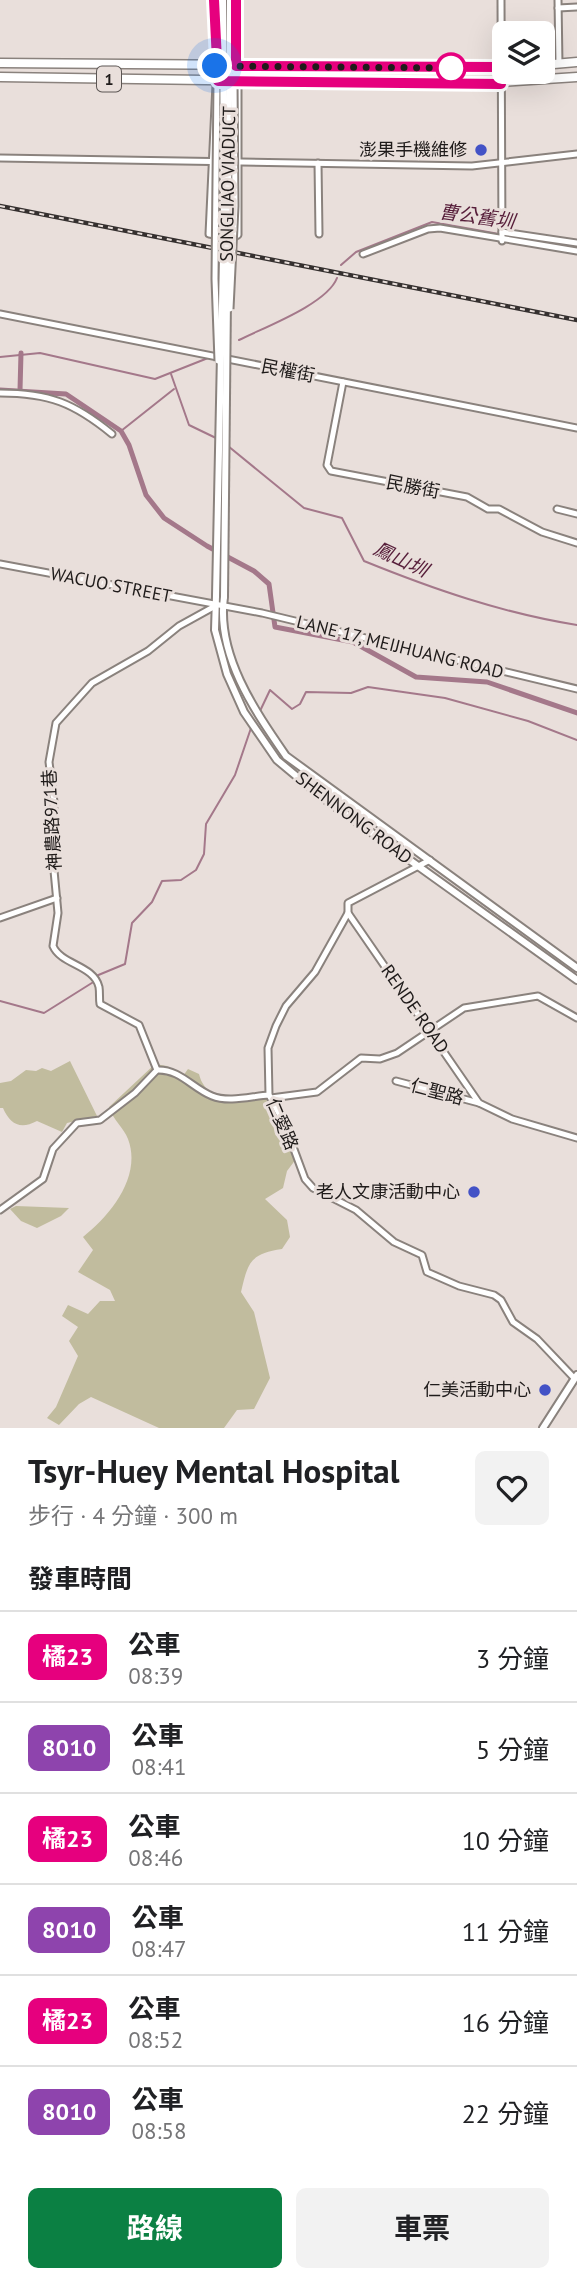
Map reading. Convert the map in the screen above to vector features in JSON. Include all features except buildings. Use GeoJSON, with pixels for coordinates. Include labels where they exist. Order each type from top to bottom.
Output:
{"type":"FeatureCollection","features":[{"type":"Feature","properties":{"kind":"main road"},"geometry":{"type":"LineString","coordinates":[[555,64],[577,62]]}},
{"type":"Feature","properties":{"kind":"main road","name":"1"},"geometry":{"type":"LineString","coordinates":[[0,63],[492,67]]}},
{"type":"Feature","properties":{"kind":"main road"},"geometry":{"type":"LineString","coordinates":[[75,79],[76,64]]}},
{"type":"Feature","properties":{"kind":"main road"},"geometry":{"type":"LineString","coordinates":[[359,67],[359,82]]}},
{"type":"Feature","properties":{"kind":"main road","name":"1"},"geometry":{"type":"LineString","coordinates":[[0,77],[492,84]]}},
{"type":"Feature","properties":{"kind":"main road","name":"1"},"geometry":{"type":"LineString","coordinates":[[555,79],[577,77]]}},
{"type":"Feature","properties":{"kind":"street"},"geometry":{"type":"LineString","coordinates":[[214,0],[215,66],[218,81],[214,92],[209,234],[232,238],[237,235],[238,88],[233,81],[236,66],[236,0]]}},
{"type":"Feature","properties":{"kind":"street","name":"SONGLIAO VIADUCT"},"geometry":{"type":"LineString","coordinates":[[220,597],[223,0]]}},
{"type":"Feature","properties":{"kind":"street","name":"SONGLIAO VIADUCT"},"geometry":{"type":"LineString","coordinates":[[222,368],[230,0]]}},
{"type":"Feature","properties":{"kind":"street"},"geometry":{"type":"LineString","coordinates":[[501,0],[501,21]]}},
{"type":"Feature","properties":{"kind":"street"},"geometry":{"type":"LineString","coordinates":[[558,0],[559,64]]}},
{"type":"Feature","properties":{"kind":"street"},"geometry":{"type":"LineString","coordinates":[[558,8],[577,7]]}},
{"type":"Feature","properties":{"kind":"street","name":"SONGLIAO VIADUCT"},"geometry":{"type":"LineString","coordinates":[[218,81],[215,279],[222,368]]}},
{"type":"Feature","properties":{"kind":"street","name":"SONGLIAO VIADUCT"},"geometry":{"type":"LineString","coordinates":[[222,368],[234,265],[233,81]]}},
{"type":"Feature","properties":{"kind":"street"},"geometry":{"type":"LineString","coordinates":[[501,84],[502,236]]}},
{"type":"Feature","properties":{"kind":"street"},"geometry":{"type":"LineString","coordinates":[[0,158],[501,164],[577,154]]}},
{"type":"Feature","properties":{"kind":"street"},"geometry":{"type":"LineString","coordinates":[[318,163],[318,233]]}},
{"type":"Feature","properties":{"kind":"street"},"geometry":{"type":"LineString","coordinates":[[363,254],[428,229],[577,243]]}},
{"type":"Feature","properties":{"kind":"street"},"geometry":{"type":"LineString","coordinates":[[502,236],[577,251]]}},
{"type":"Feature","properties":{"kind":"street","name":"民權街"},"geometry":{"type":"LineString","coordinates":[[0,314],[577,428]]}},
{"type":"Feature","properties":{"kind":"street","name":"民勝街"},"geometry":{"type":"LineString","coordinates":[[343,382],[327,465],[331,471],[467,497],[488,509],[499,509],[542,533],[577,542]]}},
{"type":"Feature","properties":{"kind":"street"},"geometry":{"type":"LineString","coordinates":[[0,393],[33,393],[60,401],[82,411],[112,434]]}},
{"type":"Feature","properties":{"kind":"street"},"geometry":{"type":"LineString","coordinates":[[557,509],[577,514]]}},
{"type":"Feature","properties":{"kind":"street","name":"WACUO STREET"},"geometry":{"type":"LineString","coordinates":[[0,564],[220,606]]}},
{"type":"Feature","properties":{"kind":"street","name":"SHENNONG ROAD"},"geometry":{"type":"LineString","coordinates":[[220,597],[226,635],[240,678],[252,706],[286,756],[577,968]]}},
{"type":"Feature","properties":{"kind":"street","name":"SHENNONG ROAD"},"geometry":{"type":"LineString","coordinates":[[220,606],[215,630],[227,674],[244,712],[277,760],[319,795],[577,980]]}},
{"type":"Feature","properties":{"kind":"street","name":"LANE 17, MEIJHUANG ROAD"},"geometry":{"type":"LineString","coordinates":[[220,606],[262,613],[577,689]]}},
{"type":"Feature","properties":{"kind":"street","name":"神農路971巷"},"geometry":{"type":"LineString","coordinates":[[157,1070],[139,1025],[100,1004],[95,981],[79,965],[55,951],[52,939],[57,922],[53,860],[54,803],[49,762],[56,723],[92,683],[148,651],[179,626],[220,606]]}},
{"type":"Feature","properties":{"kind":"street"},"geometry":{"type":"LineString","coordinates":[[348,913],[348,903],[430,860]]}},
{"type":"Feature","properties":{"kind":"street"},"geometry":{"type":"LineString","coordinates":[[0,918],[57,898]]}},
{"type":"Feature","properties":{"kind":"street","name":"RENDE ROAD"},"geometry":{"type":"LineString","coordinates":[[348,913],[479,1103]]}},
{"type":"Feature","properties":{"kind":"street","name":"仁愛路"},"geometry":{"type":"LineString","coordinates":[[348,913],[315,972],[286,1006],[268,1048],[266,1079],[270,1096],[285,1125],[305,1179],[313,1188],[356,1210],[394,1242],[417,1251],[422,1255],[427,1272],[501,1300],[513,1322],[537,1339],[576,1376]]}},
{"type":"Feature","properties":{"kind":"street"},"geometry":{"type":"LineString","coordinates":[[0,1210],[43,1179],[53,1149],[77,1123],[100,1120],[135,1093],[157,1070],[176,1073],[198,1089],[220,1098],[317,1092],[361,1058],[380,1059],[397,1054],[464,1008],[538,996],[577,1018]]}},
{"type":"Feature","properties":{"kind":"street","name":"仁聖路"},"geometry":{"type":"LineString","coordinates":[[396,1081],[479,1103]]}},
{"type":"Feature","properties":{"kind":"street"},"geometry":{"type":"LineString","coordinates":[[479,1103],[512,1119],[577,1138]]}},
{"type":"Feature","properties":{"kind":"street"},"geometry":{"type":"LineString","coordinates":[[543,1428],[576,1376]]}},
{"type":"Feature","properties":{"kind":"shaded area"},"geometry":{"type":"Polygon","coordinates":[[[70,1061],[97,1116],[67,1123],[62,1132],[37,1121],[26,1125],[16,1124],[3,1108],[0,1108],[0,1083],[11,1081],[26,1070],[36,1071],[42,1068],[51,1071],[70,1061]]]}},
{"type":"Feature","properties":{"kind":"shaded area"},"geometry":{"type":"Polygon","coordinates":[[[155,1064],[167,1066],[183,1076],[188,1069],[199,1074],[203,1084],[216,1094],[234,1097],[264,1095],[278,1118],[296,1159],[287,1171],[283,1188],[265,1199],[287,1220],[290,1237],[282,1249],[263,1254],[252,1261],[241,1292],[254,1312],[270,1378],[254,1409],[237,1410],[224,1428],[159,1428],[91,1397],[79,1404],[59,1425],[47,1418],[56,1407],[78,1356],[69,1341],[78,1327],[62,1316],[68,1305],[88,1314],[100,1301],[115,1301],[110,1290],[78,1272],[93,1250],[83,1237],[113,1206],[121,1194],[131,1167],[128,1139],[109,1107],[155,1064]]]}},
{"type":"Feature","properties":{"kind":"shaded area"},"geometry":{"type":"Polygon","coordinates":[[[16,1206],[69,1208],[61,1216],[37,1228],[21,1221],[10,1209],[16,1206]]]}},
{"type":"Feature","properties":{"kind":"waterway","name":"曹公舊圳"},"geometry":{"type":"LineString","coordinates":[[341,265],[356,252],[432,222],[499,234]]}},
{"type":"Feature","properties":{"kind":"waterway","name":"曹公舊圳"},"geometry":{"type":"LineString","coordinates":[[536,240],[577,246]]}},
{"type":"Feature","properties":{"kind":"waterway","name":"曹公舊圳"},"geometry":{"type":"LineString","coordinates":[[239,340],[308,306],[331,288],[337,278]]}},
{"type":"Feature","properties":{"kind":"waterway"},"geometry":{"type":"LineString","coordinates":[[20,390],[21,353]]}},
{"type":"Feature","properties":{"kind":"waterway","name":"曹公舊圳"},"geometry":{"type":"LineString","coordinates":[[0,357],[40,353],[155,379],[208,358]]}},
{"type":"Feature","properties":{"kind":"waterway","name":"鳳山圳"},"geometry":{"type":"LineString","coordinates":[[171,374],[189,425],[218,439]]}},
{"type":"Feature","properties":{"kind":"waterway"},"geometry":{"type":"LineString","coordinates":[[121,431],[174,389]]}},
{"type":"Feature","properties":{"kind":"waterway"},"geometry":{"type":"LineString","coordinates":[[0,390],[66,394],[121,431],[129,445],[146,495],[164,518],[207,546],[254,571],[269,584],[275,627],[353,642],[416,677],[487,682],[577,713]]}},
{"type":"Feature","properties":{"kind":"waterway","name":"鳳山圳"},"geometry":{"type":"LineString","coordinates":[[228,446],[304,508],[342,518],[364,561],[468,599],[577,625]]}},
{"type":"Feature","properties":{"kind":"waterway"},"geometry":{"type":"LineString","coordinates":[[260,711],[270,690],[292,709],[300,704],[306,692],[351,693],[368,687],[445,698],[528,721],[577,740]]}},
{"type":"Feature","properties":{"kind":"waterway"},"geometry":{"type":"LineString","coordinates":[[96,976],[125,964],[132,923],[152,902],[162,881],[181,880],[196,870],[204,854],[206,824],[235,775],[251,728]]}},
{"type":"Feature","properties":{"kind":"waterway"},"geometry":{"type":"LineString","coordinates":[[0,1001],[44,1013],[95,981]]}},
{"type":"Feature","properties":{"kind":"railway"},"geometry":{"type":"LineString","coordinates":[[0,206],[577,320]]}},
{"type":"Feature","properties":{"kind":"bus line","name":"橘23"},"geometry":{"type":"LineString","coordinates":[[214,0],[215,66],[218,81],[501,84],[501,67],[236,66],[236,0]]}},
{"type":"Feature","properties":{"kind":"place","name":"澎果手機維修"},"geometry":{"type":"Point","coordinates":[481,150]}},
{"type":"Feature","properties":{"kind":"place","name":"老人文康活動中心"},"geometry":{"type":"Point","coordinates":[474,1192]}},
{"type":"Feature","properties":{"kind":"place","name":"仁美活動中心"},"geometry":{"type":"Point","coordinates":[545,1390]}},
{"type":"Feature","properties":{"kind":"route"},"geometry":{"type":"LineString","coordinates":[[215,66],[451,68]]}}]}
